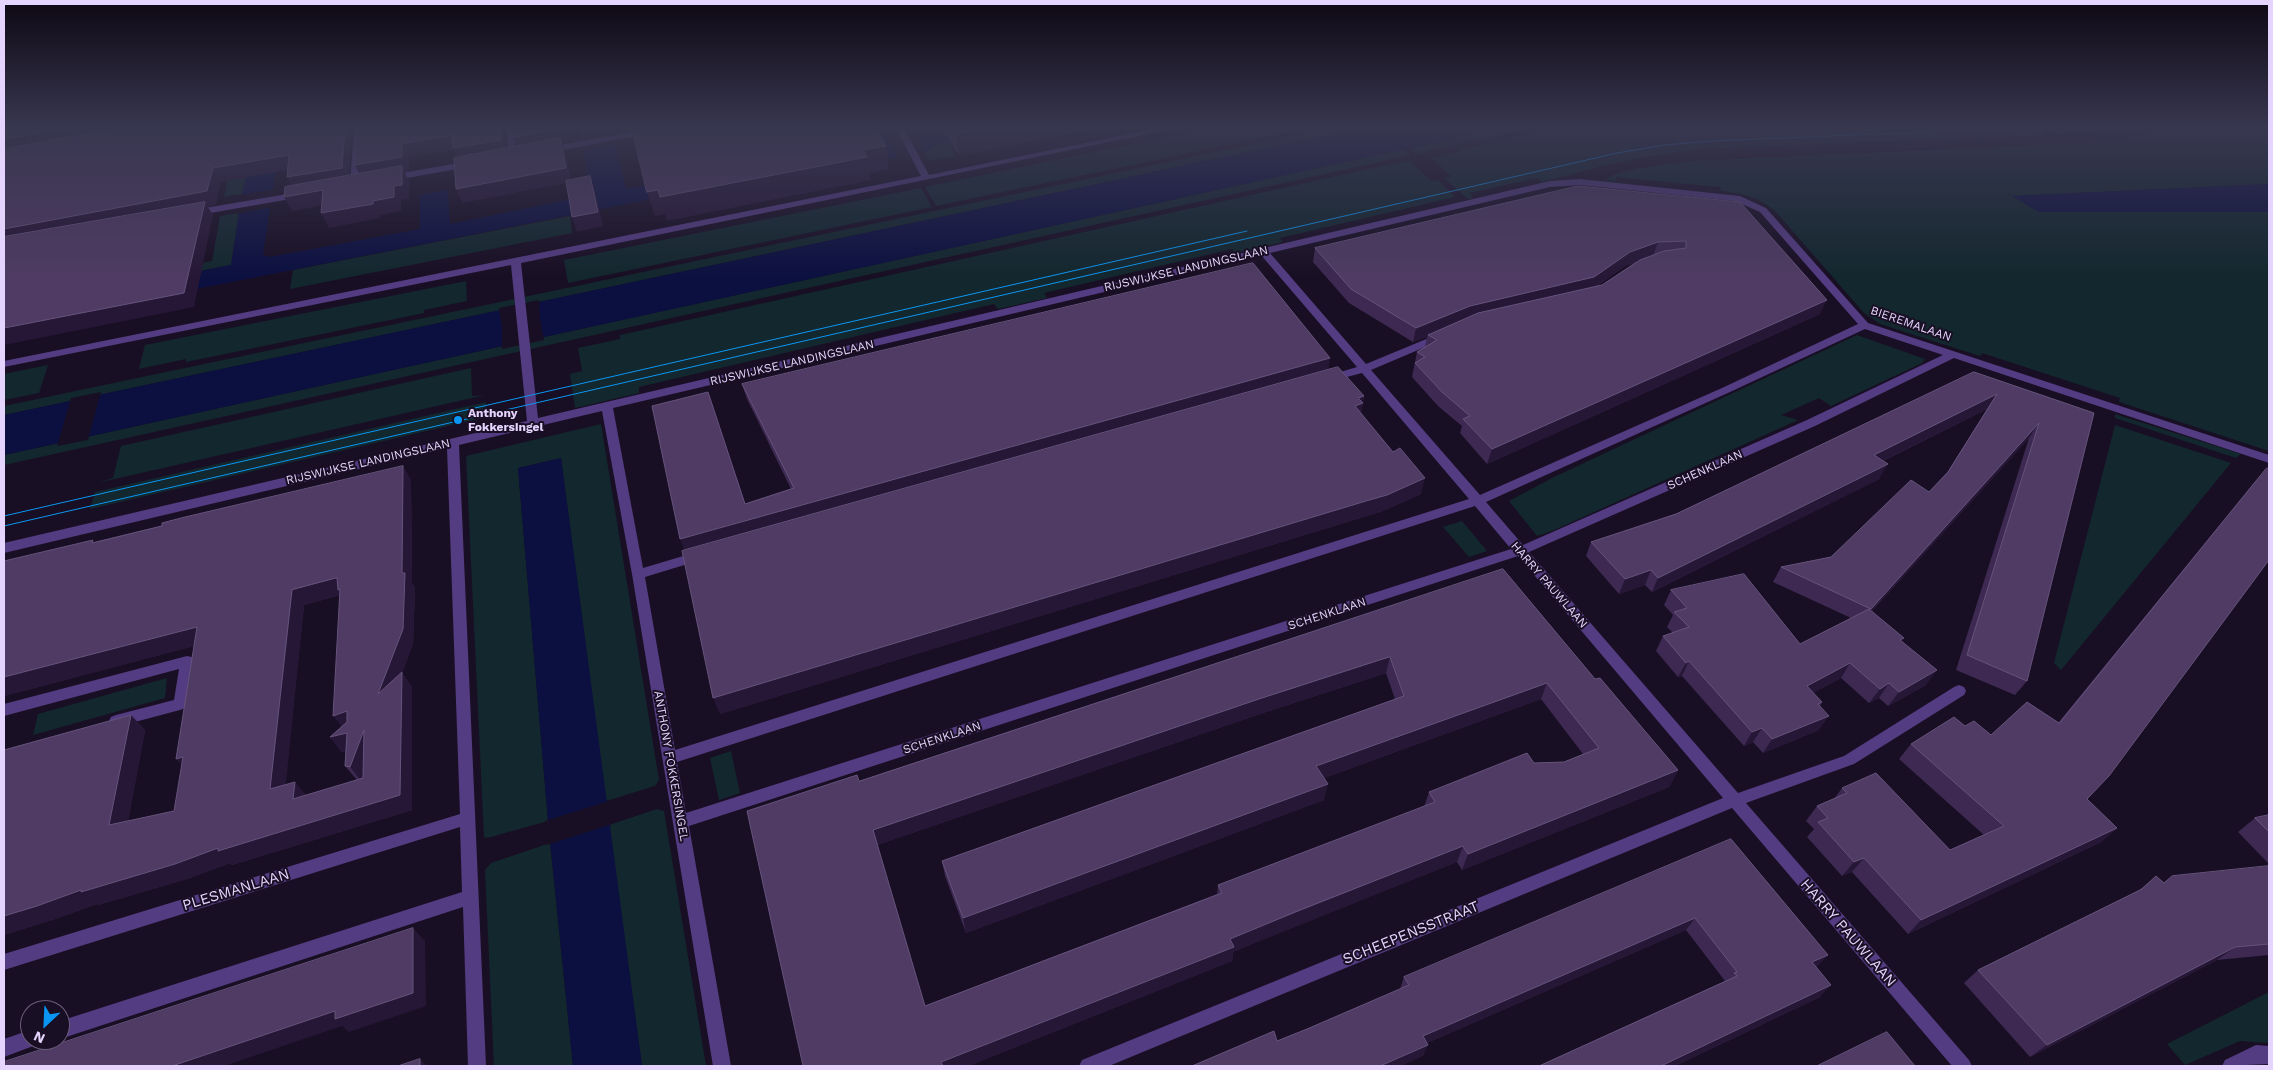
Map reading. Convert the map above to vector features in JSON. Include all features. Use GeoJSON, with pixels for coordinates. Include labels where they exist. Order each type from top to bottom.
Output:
{"type":"FeatureCollection","features":[{"type":"Feature","properties":{"kind":"street"},"geometry":{"type":"LineString","coordinates":[[355,178],[355,184]]}},
{"type":"Feature","properties":{"kind":"street"},"geometry":{"type":"LineString","coordinates":[[384,179],[390,178]]}},
{"type":"Feature","properties":{"kind":"street"},"geometry":{"type":"LineString","coordinates":[[4,364],[926,178]]}},
{"type":"Feature","properties":{"kind":"street","name":"RIJSWIJKSE LANDINGSLAAN"},"geometry":{"type":"LineString","coordinates":[[4,548],[1550,184],[1580,182]]}},
{"type":"Feature","properties":{"kind":"street","name":"BIEREMALAAN"},"geometry":{"type":"LineString","coordinates":[[1580,182],[1737,198],[1752,204],[1763,210],[1864,325],[2269,459]]}},
{"type":"Feature","properties":{"kind":"street"},"geometry":{"type":"LineString","coordinates":[[178,216],[308,193]]}},
{"type":"Feature","properties":{"kind":"street","name":"HARRY PAUWLAAN"},"geometry":{"type":"LineString","coordinates":[[1263,251],[1962,1066]]}},
{"type":"Feature","properties":{"kind":"street"},"geometry":{"type":"LineString","coordinates":[[516,261],[533,424]]}},
{"type":"Feature","properties":{"kind":"street"},"geometry":{"type":"LineString","coordinates":[[669,758],[1477,501],[1726,390],[1864,325]]}},
{"type":"Feature","properties":{"kind":"street"},"geometry":{"type":"LineString","coordinates":[[1316,383],[1363,369],[1453,331]]}},
{"type":"Feature","properties":{"kind":"street","name":"SCHENKLAAN"},"geometry":{"type":"LineString","coordinates":[[680,822],[1520,551],[1811,423],[1954,354]]}},
{"type":"Feature","properties":{"kind":"street","name":"ANTHONY FOKKERSINGEL"},"geometry":{"type":"LineString","coordinates":[[606,407],[638,574],[722,1066]]}},
{"type":"Feature","properties":{"kind":"street"},"geometry":{"type":"LineString","coordinates":[[453,442],[477,1066]]}},
{"type":"Feature","properties":{"kind":"street"},"geometry":{"type":"LineString","coordinates":[[638,574],[711,553]]}},
{"type":"Feature","properties":{"kind":"street"},"geometry":{"type":"LineString","coordinates":[[4,710],[187,661],[180,704],[106,724]]}},
{"type":"Feature","properties":{"kind":"street"},"geometry":{"type":"LineString","coordinates":[[1735,800],[1849,760],[1959,691]]}},
{"type":"Feature","properties":{"kind":"street","name":"SCHEEPENSSTRAAT"},"geometry":{"type":"LineString","coordinates":[[1088,1066],[1735,800]]}},
{"type":"Feature","properties":{"kind":"street","name":"PLESMANLAAN"},"geometry":{"type":"LineString","coordinates":[[4,962],[468,818]]}},
{"type":"Feature","properties":{"kind":"street"},"geometry":{"type":"LineString","coordinates":[[70,1027],[471,897]]}},
{"type":"Feature","properties":{"kind":"street"},"geometry":{"type":"LineString","coordinates":[[4,1048],[20,1042]]}},
{"type":"Feature","properties":{"kind":"street"},"geometry":{"type":"LineString","coordinates":[[2231,1066],[2256,1054],[2269,1056]]}},
{"type":"Feature","properties":{"kind":"shaded area"},"geometry":{"type":"Polygon","coordinates":[[[228,178],[246,178],[242,194],[224,197],[228,178]]]}},
{"type":"Feature","properties":{"kind":"shaded area"},"geometry":{"type":"Polygon","coordinates":[[[246,178],[275,178],[263,255],[269,257],[420,229],[420,195],[448,190],[450,224],[591,195],[588,178],[623,178],[626,189],[683,178],[758,178],[4,327],[4,309],[231,265],[246,178]]]}},
{"type":"Feature","properties":{"kind":"shaded area"},"geometry":{"type":"Polygon","coordinates":[[[969,178],[1070,178],[936,206],[925,187],[969,178]]]}},
{"type":"Feature","properties":{"kind":"shaded area"},"geometry":{"type":"Polygon","coordinates":[[[1092,178],[1126,178],[4,415],[4,406],[1092,178]]]}},
{"type":"Feature","properties":{"kind":"shaded area"},"geometry":{"type":"Polygon","coordinates":[[[1126,178],[1272,178],[4,455],[4,415],[1126,178]]]}},
{"type":"Feature","properties":{"kind":"shaded area"},"geometry":{"type":"Polygon","coordinates":[[[1272,178],[1307,178],[4,465],[4,455],[1272,178]]]}},
{"type":"Feature","properties":{"kind":"shaded area"},"geometry":{"type":"Polygon","coordinates":[[[1328,178],[1428,178],[1431,181],[1438,180],[1455,197],[1280,238],[1283,242],[1235,253],[1232,249],[1044,293],[1047,298],[998,309],[994,304],[639,387],[639,393],[575,408],[570,374],[582,371],[578,348],[620,339],[620,335],[1328,178]]]}},
{"type":"Feature","properties":{"kind":"shaded area"},"geometry":{"type":"Polygon","coordinates":[[[1444,178],[1557,178],[1542,182],[1537,178],[1470,193],[1473,198],[1468,199],[1444,178]]]}},
{"type":"Feature","properties":{"kind":"shaded area"},"geometry":{"type":"Polygon","coordinates":[[[1609,178],[1616,178],[1616,181],[1605,180],[1609,178]]]}},
{"type":"Feature","properties":{"kind":"shaded area"},"geometry":{"type":"Polygon","coordinates":[[[1626,178],[2269,178],[2269,184],[2014,196],[2039,212],[2269,212],[2269,451],[2119,402],[2120,398],[1982,353],[1980,356],[1880,324],[1864,313],[1776,212],[1757,200],[1744,195],[1721,191],[1720,187],[1626,178]]]}},
{"type":"Feature","properties":{"kind":"shaded area"},"geometry":{"type":"Polygon","coordinates":[[[2269,184],[2269,212],[2039,212],[2012,196],[2269,184]]]}},
{"type":"Feature","properties":{"kind":"shaded area"},"geometry":{"type":"Polygon","coordinates":[[[921,188],[932,207],[568,283],[564,260],[921,188]]]}},
{"type":"Feature","properties":{"kind":"shaded area"},"geometry":{"type":"Polygon","coordinates":[[[239,213],[231,265],[4,309],[4,302],[212,261],[220,216],[239,213]]]}},
{"type":"Feature","properties":{"kind":"shaded area"},"geometry":{"type":"Polygon","coordinates":[[[570,216],[572,233],[290,289],[293,270],[570,216]]]}},
{"type":"Feature","properties":{"kind":"shaded area"},"geometry":{"type":"Polygon","coordinates":[[[466,281],[467,301],[424,310],[424,313],[186,362],[186,359],[139,369],[145,345],[466,281]]]}},
{"type":"Feature","properties":{"kind":"shaded area"},"geometry":{"type":"Polygon","coordinates":[[[1857,335],[1925,359],[1922,363],[1831,406],[1819,398],[1781,415],[1798,420],[1552,531],[1537,536],[1509,501],[1554,477],[1857,335]]]}},
{"type":"Feature","properties":{"kind":"shaded area"},"geometry":{"type":"Polygon","coordinates":[[[48,365],[39,393],[4,400],[4,374],[48,365]]]}},
{"type":"Feature","properties":{"kind":"shaded area"},"geometry":{"type":"Polygon","coordinates":[[[471,368],[472,396],[485,395],[97,483],[113,478],[121,446],[471,368]]]}},
{"type":"Feature","properties":{"kind":"shaded area"},"geometry":{"type":"Polygon","coordinates":[[[486,402],[487,417],[90,509],[95,492],[486,402]]]}},
{"type":"Feature","properties":{"kind":"shaded area"},"geometry":{"type":"Polygon","coordinates":[[[2115,414],[2241,454],[2236,458],[2115,418],[2115,414]]]}},
{"type":"Feature","properties":{"kind":"shaded area"},"geometry":{"type":"Polygon","coordinates":[[[601,424],[659,780],[655,786],[606,801],[561,458],[518,468],[548,821],[487,838],[484,837],[466,456],[601,424]]]}},
{"type":"Feature","properties":{"kind":"shaded area"},"geometry":{"type":"Polygon","coordinates":[[[2115,425],[2231,463],[2061,670],[2054,663],[2115,425]]]}},
{"type":"Feature","properties":{"kind":"shaded area"},"geometry":{"type":"Polygon","coordinates":[[[561,458],[642,1066],[573,1066],[548,821],[518,468],[561,458]]]}},
{"type":"Feature","properties":{"kind":"shaded area"},"geometry":{"type":"Polygon","coordinates":[[[1462,521],[1487,551],[1469,557],[1443,527],[1462,521]]]}},
{"type":"Feature","properties":{"kind":"shaded area"},"geometry":{"type":"Polygon","coordinates":[[[167,678],[165,698],[33,735],[38,714],[167,678]]]}},
{"type":"Feature","properties":{"kind":"shaded area"},"geometry":{"type":"Polygon","coordinates":[[[731,751],[740,793],[719,800],[710,758],[731,751]]]}},
{"type":"Feature","properties":{"kind":"shaded area"},"geometry":{"type":"Polygon","coordinates":[[[657,809],[664,811],[706,1066],[642,1066],[609,825],[657,809]]]}},
{"type":"Feature","properties":{"kind":"shaded area"},"geometry":{"type":"Polygon","coordinates":[[[550,843],[573,1066],[494,1066],[485,870],[491,863],[550,843]]]}},
{"type":"Feature","properties":{"kind":"shaded area"},"geometry":{"type":"Polygon","coordinates":[[[2269,992],[2269,1043],[2240,1041],[2185,1065],[2167,1044],[2269,992]]]}},
{"type":"Feature","properties":{"kind":"pier"},"geometry":{"type":"Polygon","coordinates":[[[275,189],[273,207],[236,214],[239,195],[275,189]]]}},
{"type":"Feature","properties":{"kind":"pier"},"geometry":{"type":"Polygon","coordinates":[[[539,300],[544,340],[502,349],[502,328],[499,308],[539,300]]]}},
{"type":"Feature","properties":{"kind":"pier"},"geometry":{"type":"Polygon","coordinates":[[[101,392],[88,440],[57,446],[71,398],[101,392]]]}},
{"type":"Feature","properties":{"kind":"pier"},"geometry":{"type":"Polygon","coordinates":[[[609,801],[612,824],[547,845],[545,821],[609,801]]]}},
{"type":"Feature","properties":{"kind":"building"},"geometry":{"type":"Polygon","coordinates":[[[4,178],[210,178],[207,191],[4,229],[4,178]]]}},
{"type":"Feature","properties":{"kind":"building"},"geometry":{"type":"Polygon","coordinates":[[[336,178],[402,178],[402,185],[394,186],[394,197],[373,201],[373,204],[321,213],[323,190],[284,197],[285,187],[336,178]]]}},
{"type":"Feature","properties":{"kind":"building"},"geometry":{"type":"Polygon","coordinates":[[[455,178],[514,178],[456,189],[455,178]]]}},
{"type":"Feature","properties":{"kind":"building"},"geometry":{"type":"Polygon","coordinates":[[[590,178],[598,212],[572,217],[566,181],[590,178]]]}},
{"type":"Feature","properties":{"kind":"building"},"geometry":{"type":"Polygon","coordinates":[[[644,178],[759,178],[660,197],[658,190],[647,192],[644,178]]]}},
{"type":"Feature","properties":{"kind":"building"},"geometry":{"type":"Polygon","coordinates":[[[1578,186],[1740,202],[1827,300],[1492,449],[1463,419],[1470,416],[1442,392],[1415,363],[1425,357],[1417,352],[1437,340],[1428,335],[1478,313],[1602,285],[1640,260],[1664,251],[1686,248],[1686,241],[1658,242],[1630,252],[1594,277],[1470,306],[1416,328],[1351,289],[1315,248],[1578,186]]]}},
{"type":"Feature","properties":{"kind":"building"},"geometry":{"type":"Polygon","coordinates":[[[205,202],[184,293],[4,328],[4,237],[205,202]]]}},
{"type":"Feature","properties":{"kind":"building"},"geometry":{"type":"Polygon","coordinates":[[[1253,263],[1330,358],[680,539],[652,406],[708,392],[745,504],[794,488],[742,384],[1253,263]]]}},
{"type":"Feature","properties":{"kind":"building"},"geometry":{"type":"Polygon","coordinates":[[[1338,367],[1364,396],[1358,398],[1363,403],[1355,406],[1393,452],[1400,448],[1425,478],[1387,495],[713,698],[682,551],[1338,367]]]}},
{"type":"Feature","properties":{"kind":"building"},"geometry":{"type":"Polygon","coordinates":[[[1974,372],[2094,413],[2027,681],[1967,655],[2039,423],[1871,609],[1781,567],[1831,557],[1911,480],[1929,492],[1948,472],[1997,394],[1874,455],[1888,464],[1658,578],[1651,570],[1625,579],[1591,542],[1676,514],[1974,372]]]}},
{"type":"Feature","properties":{"kind":"building"},"geometry":{"type":"Polygon","coordinates":[[[403,466],[402,573],[405,573],[403,629],[378,694],[402,672],[400,795],[218,851],[218,848],[175,864],[81,892],[81,890],[4,916],[4,750],[131,715],[109,825],[174,811],[183,757],[176,759],[197,627],[4,677],[4,561],[162,526],[162,523],[403,466]],[[337,578],[292,590],[270,789],[295,782],[293,799],[363,778],[364,730],[350,767],[345,766],[347,733],[330,737],[347,722],[347,711],[333,716],[340,589],[338,590],[337,578]]]}},
{"type":"Feature","properties":{"kind":"building"},"geometry":{"type":"Polygon","coordinates":[[[2267,468],[2269,469],[2269,560],[2109,776],[2087,799],[2117,828],[1921,920],[1864,858],[1854,862],[1818,822],[1828,818],[1817,806],[1847,793],[1842,788],[1876,773],[1950,850],[2004,826],[1911,744],[1954,717],[1965,726],[1974,721],[1991,735],[2027,702],[2059,723],[2267,468]]]}},
{"type":"Feature","properties":{"kind":"building"},"geometry":{"type":"Polygon","coordinates":[[[1503,569],[1595,679],[1600,678],[1678,770],[1468,854],[1463,846],[1300,910],[1230,939],[1234,947],[941,1062],[943,1066],[803,1066],[747,811],[857,775],[859,781],[1503,569]],[[1390,657],[1259,699],[873,830],[925,1006],[1222,893],[1218,885],[1435,802],[1429,792],[1527,753],[1534,763],[1564,762],[1599,748],[1547,683],[1316,766],[1328,784],[963,918],[942,861],[1404,696],[1390,657]]]}},
{"type":"Feature","properties":{"kind":"building"},"geometry":{"type":"Polygon","coordinates":[[[1744,574],[1800,644],[1869,609],[1904,638],[1900,640],[1937,670],[1899,692],[1889,683],[1880,689],[1850,663],[1807,686],[1822,702],[1818,704],[1829,716],[1772,739],[1762,728],[1752,732],[1689,661],[1686,663],[1663,636],[1689,627],[1674,612],[1687,608],[1671,590],[1744,574]]]}},
{"type":"Feature","properties":{"kind":"building"},"geometry":{"type":"Polygon","coordinates":[[[2269,815],[2269,832],[2255,818],[2269,815]]]}},
{"type":"Feature","properties":{"kind":"building"},"geometry":{"type":"Polygon","coordinates":[[[1731,839],[1828,955],[1812,962],[1831,985],[1661,1066],[1539,1066],[1737,976],[1734,973],[1737,972],[1695,918],[1423,1036],[1428,1045],[1380,1066],[1192,1066],[1274,1031],[1277,1041],[1307,1029],[1409,985],[1404,977],[1731,839]]]}},
{"type":"Feature","properties":{"kind":"building"},"geometry":{"type":"Polygon","coordinates":[[[2269,866],[2269,944],[2235,947],[2047,1045],[1978,970],[2142,889],[2156,876],[2164,883],[2172,876],[2269,866]]]}},
{"type":"Feature","properties":{"kind":"building"},"geometry":{"type":"Polygon","coordinates":[[[413,928],[413,993],[335,1019],[335,1011],[172,1066],[4,1066],[4,1062],[41,1050],[70,1050],[70,1040],[413,928]]]}},
{"type":"Feature","properties":{"kind":"building"},"geometry":{"type":"Polygon","coordinates":[[[1887,1032],[1915,1066],[1817,1066],[1887,1032]]]}},
{"type":"Feature","properties":{"kind":"building"},"geometry":{"type":"Polygon","coordinates":[[[420,1059],[420,1066],[398,1066],[420,1059]]]}},
{"type":"Feature","properties":{"kind":"tram line"},"geometry":{"type":"LineString","coordinates":[[4,526],[1509,178]]}},
{"type":"Feature","properties":{"kind":"tram line"},"geometry":{"type":"LineString","coordinates":[[4,516],[1247,231]]}},
{"type":"Feature","properties":{"kind":"place","name":"Anthony Fokkersingel"},"geometry":{"type":"Point","coordinates":[458,420]}}]}
